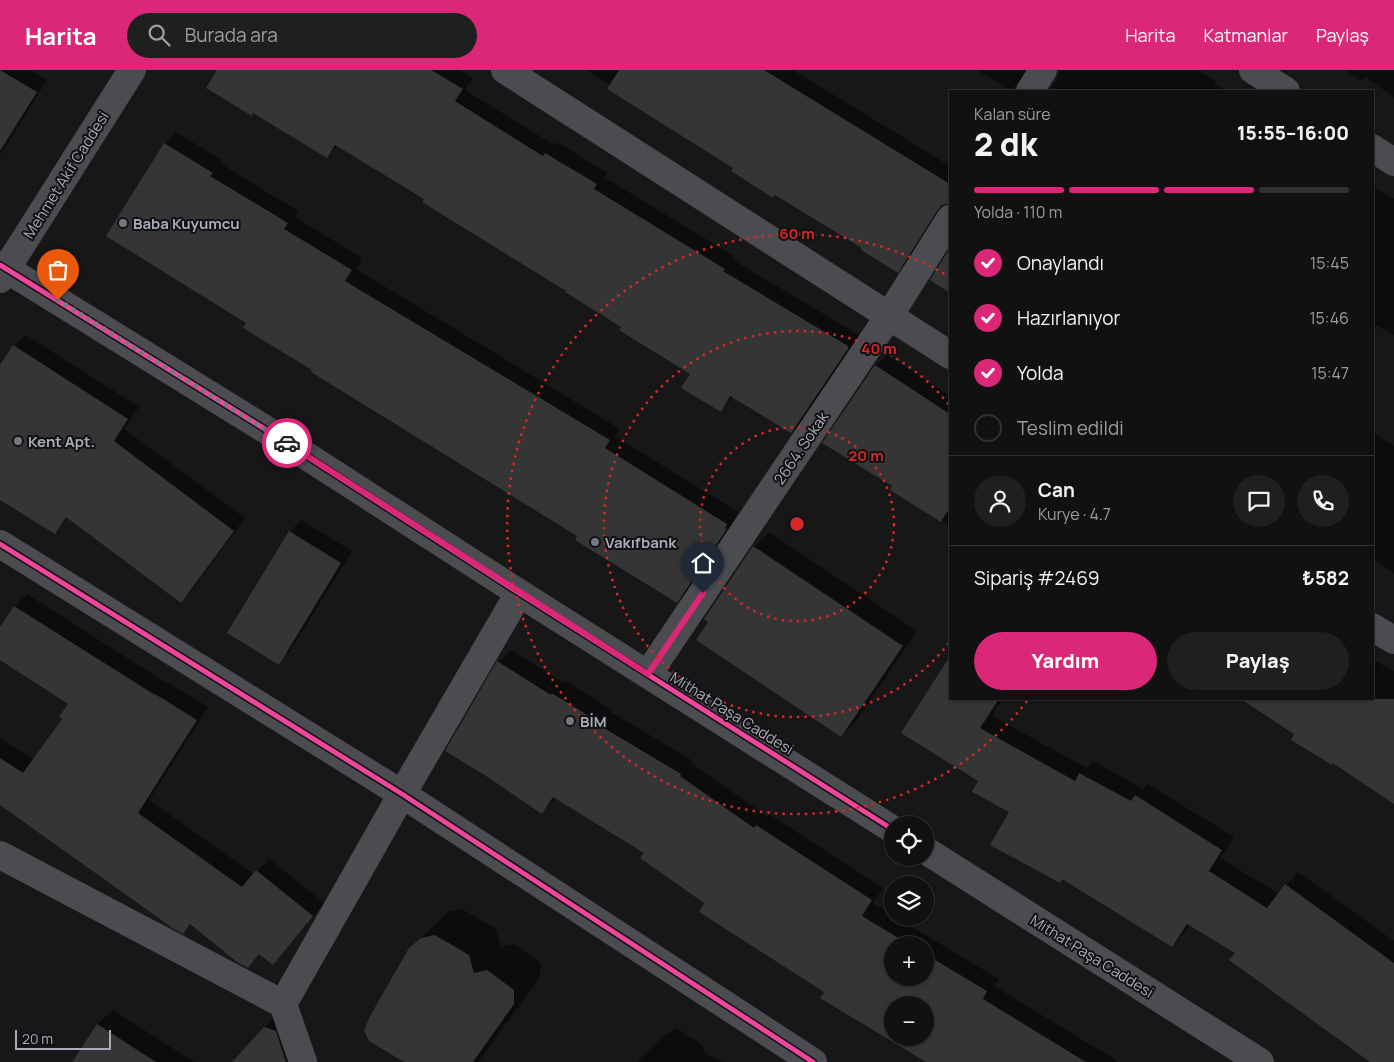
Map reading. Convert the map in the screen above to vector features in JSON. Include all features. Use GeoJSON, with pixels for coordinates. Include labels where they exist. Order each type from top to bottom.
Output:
{"type":"FeatureCollection","features":[{"type":"Feature","properties":{"kind":"street","name":"Mehmet Akif Caddesi"},"geometry":{"type":"LineString","coordinates":[[2,271],[132,70]]}},
{"type":"Feature","properties":{"kind":"street"},"geometry":{"type":"LineString","coordinates":[[505,70],[949,354]]}},
{"type":"Feature","properties":{"kind":"street"},"geometry":{"type":"LineString","coordinates":[[1031,90],[1043,70]]}},
{"type":"Feature","properties":{"kind":"street"},"geometry":{"type":"LineString","coordinates":[[1253,70],[1284,90]]}},
{"type":"Feature","properties":{"kind":"street"},"geometry":{"type":"LineString","coordinates":[[1374,149],[1394,162]]}},
{"type":"Feature","properties":{"kind":"street","name":"2664. Sokak"},"geometry":{"type":"LineString","coordinates":[[648,674],[889,316],[949,221]]}},
{"type":"Feature","properties":{"kind":"street","name":"Mithat Paşa Caddesi"},"geometry":{"type":"LineString","coordinates":[[2,271],[260,426],[519,593],[884,824]]}},
{"type":"Feature","properties":{"kind":"street"},"geometry":{"type":"LineString","coordinates":[[0,544],[402,794],[814,1062]]}},
{"type":"Feature","properties":{"kind":"street"},"geometry":{"type":"LineString","coordinates":[[283,1004],[519,593]]}},
{"type":"Feature","properties":{"kind":"street"},"geometry":{"type":"LineString","coordinates":[[1374,627],[1394,640]]}},
{"type":"Feature","properties":{"kind":"street"},"geometry":{"type":"LineString","coordinates":[[0,855],[283,1004],[303,1062]]}},
{"type":"Feature","properties":{"kind":"street","name":"Mithat Paşa Caddesi"},"geometry":{"type":"LineString","coordinates":[[934,856],[1260,1062]]}},
{"type":"Feature","properties":{"kind":"building"},"geometry":{"type":"Polygon","coordinates":[[[0,70],[37,92],[0,151],[0,70]]]}},
{"type":"Feature","properties":{"kind":"building"},"geometry":{"type":"Polygon","coordinates":[[[217,70],[431,70],[463,89],[455,101],[543,156],[545,153],[597,184],[594,189],[725,269],[723,271],[848,346],[848,349],[791,433],[730,396],[721,412],[681,388],[690,374],[619,330],[621,327],[566,291],[422,202],[424,199],[335,145],[327,158],[253,113],[252,116],[206,88],[217,70]]]}},
{"type":"Feature","properties":{"kind":"building"},"geometry":{"type":"Polygon","coordinates":[[[619,70],[764,70],[949,183],[949,203],[942,205],[937,211],[898,273],[861,250],[862,248],[775,195],[773,198],[731,171],[733,168],[607,89],[619,70]]]}},
{"type":"Feature","properties":{"kind":"building"},"geometry":{"type":"Polygon","coordinates":[[[164,143],[213,173],[210,176],[288,223],[284,229],[352,270],[345,281],[610,440],[605,448],[727,524],[725,528],[727,529],[677,603],[575,540],[577,536],[311,372],[312,370],[243,328],[246,323],[106,236],[164,143]]]}},
{"type":"Feature","properties":{"kind":"building"},"geometry":{"type":"Polygon","coordinates":[[[949,250],[949,292],[930,280],[949,250]]]}},
{"type":"Feature","properties":{"kind":"building"},"geometry":{"type":"Polygon","coordinates":[[[13,345],[128,419],[114,441],[234,531],[181,603],[66,517],[55,534],[0,500],[0,365],[13,345]]]}},
{"type":"Feature","properties":{"kind":"building"},"geometry":{"type":"Polygon","coordinates":[[[875,365],[949,413],[949,509],[941,522],[890,490],[892,486],[822,443],[875,365]]]}},
{"type":"Feature","properties":{"kind":"building"},"geometry":{"type":"Polygon","coordinates":[[[289,531],[341,563],[279,665],[227,633],[289,531]]]}},
{"type":"Feature","properties":{"kind":"building"},"geometry":{"type":"Polygon","coordinates":[[[753,546],[903,646],[841,737],[696,640],[708,622],[704,619],[753,546]]]}},
{"type":"Feature","properties":{"kind":"building"},"geometry":{"type":"Polygon","coordinates":[[[14,606],[197,720],[138,813],[242,887],[256,870],[313,916],[273,965],[259,954],[248,968],[237,962],[190,924],[183,934],[174,929],[0,805],[0,758],[23,773],[62,719],[59,717],[68,704],[0,660],[0,627],[14,606]]]}},
{"type":"Feature","properties":{"kind":"building"},"geometry":{"type":"Polygon","coordinates":[[[949,658],[949,700],[998,700],[980,728],[1075,781],[1079,773],[1131,801],[1135,795],[1222,850],[1209,871],[1267,908],[1285,884],[1394,963],[1394,1062],[1370,1062],[1229,960],[1235,953],[1187,924],[1172,947],[1062,879],[1060,883],[990,845],[1009,812],[972,792],[978,781],[901,733],[949,658]]]}},
{"type":"Feature","properties":{"kind":"building"},"geometry":{"type":"Polygon","coordinates":[[[497,661],[551,695],[552,693],[600,723],[599,725],[681,774],[680,776],[754,828],[756,825],[872,900],[862,916],[895,936],[884,936],[884,986],[934,986],[934,959],[987,991],[983,999],[1086,1062],[926,1062],[900,1046],[934,1046],[934,996],[884,996],[884,1037],[820,998],[824,992],[699,912],[704,903],[640,858],[644,853],[553,797],[542,814],[445,751],[497,661]]]}},
{"type":"Feature","properties":{"kind":"building"},"geometry":{"type":"Polygon","coordinates":[[[1394,699],[1394,804],[1333,763],[1332,765],[1291,740],[1294,734],[1243,700],[1394,699]]]}},
{"type":"Feature","properties":{"kind":"building"},"geometry":{"type":"Polygon","coordinates":[[[435,935],[469,955],[474,973],[487,970],[514,990],[514,1004],[473,1062],[404,1062],[369,1041],[364,1031],[369,1018],[409,948],[421,938],[435,935]]]}},
{"type":"Feature","properties":{"kind":"building"},"geometry":{"type":"Polygon","coordinates":[[[97,1024],[156,1062],[72,1062],[97,1024]]]}},
{"type":"Feature","properties":{"kind":"building"},"geometry":{"type":"Polygon","coordinates":[[[264,1027],[276,1031],[286,1062],[232,1062],[264,1027]]]}},
{"type":"Feature","properties":{"kind":"cycle path"},"geometry":{"type":"LineString","coordinates":[[0,265],[260,426],[519,593],[884,824]]}},
{"type":"Feature","properties":{"kind":"cycle path"},"geometry":{"type":"LineString","coordinates":[[0,544],[402,794],[813,1062]]}},
{"type":"Feature","properties":{"kind":"way so far"},"geometry":{"type":"LineString","coordinates":[[58,300],[287,443]]}},
{"type":"Feature","properties":{"kind":"place","name":"Baba Kuyumcu"},"geometry":{"type":"Point","coordinates":[123,223]}},
{"type":"Feature","properties":{"kind":"place","name":"Kent Apt."},"geometry":{"type":"Point","coordinates":[18,441]}},
{"type":"Feature","properties":{"kind":"place","name":"Vakıfbank"},"geometry":{"type":"Point","coordinates":[595,542]}},
{"type":"Feature","properties":{"kind":"place","name":"BİM"},"geometry":{"type":"Point","coordinates":[570,721]}},
{"type":"Feature","properties":{"kind":"route"},"geometry":{"type":"LineString","coordinates":[[287,443],[648,674],[703,593]]}}]}
